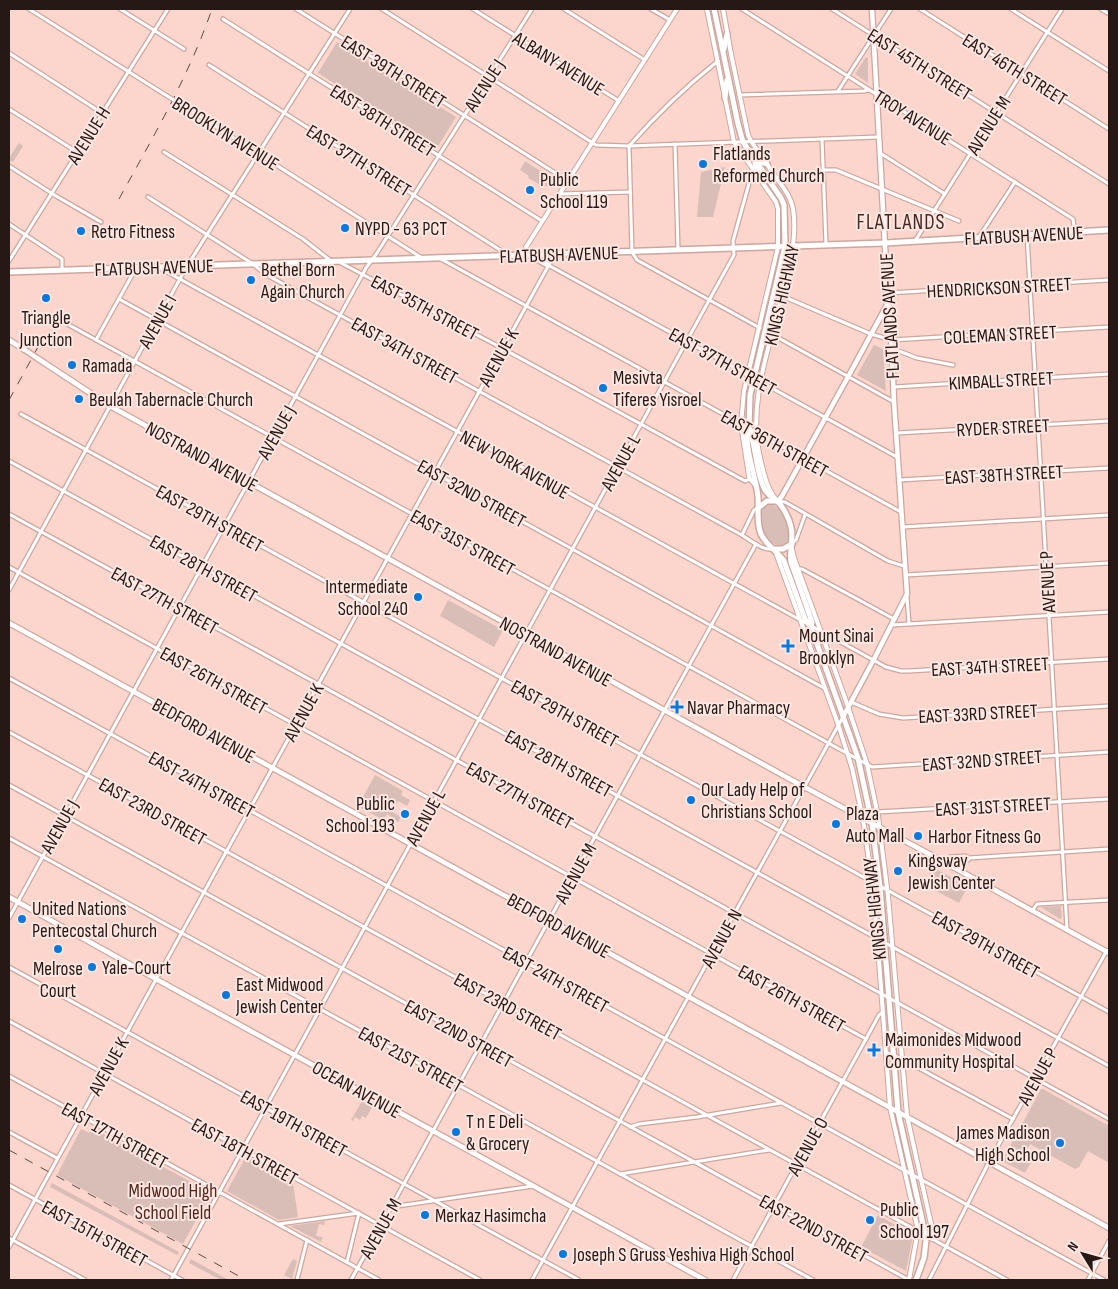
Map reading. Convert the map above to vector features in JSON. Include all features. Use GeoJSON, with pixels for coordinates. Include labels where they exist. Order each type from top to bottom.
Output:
{"type":"FeatureCollection","features":[{"type":"Feature","properties":{"kind":"main road","name":"KINGS HIGHWAY"},"geometry":{"type":"LineString","coordinates":[[714,9],[743,142],[784,205],[786,246],[750,395],[749,429],[747,433],[748,450],[757,487],[757,519],[761,534],[767,543],[779,554],[786,566],[805,619],[811,627],[858,758],[872,823],[885,942],[898,1112],[926,1241],[924,1258],[916,1280]]}},
{"type":"Feature","properties":{"kind":"main road","name":"FLATLANDS AVENUE"},"geometry":{"type":"LineString","coordinates":[[872,9],[878,137],[907,594]]}},
{"type":"Feature","properties":{"kind":"main road"},"geometry":{"type":"LineString","coordinates":[[723,52],[727,34]]}},
{"type":"Feature","properties":{"kind":"main road"},"geometry":{"type":"LineString","coordinates":[[725,98],[727,75]]}},
{"type":"Feature","properties":{"kind":"main road"},"geometry":{"type":"LineString","coordinates":[[758,176],[755,160],[767,164]]}},
{"type":"Feature","properties":{"kind":"main road","name":"FLATBUSH AVENUE"},"geometry":{"type":"LineString","coordinates":[[9,272],[885,243],[1109,230]]}},
{"type":"Feature","properties":{"kind":"main road"},"geometry":{"type":"LineString","coordinates":[[527,255],[548,265]]}},
{"type":"Feature","properties":{"kind":"main road"},"geometry":{"type":"LineString","coordinates":[[758,508],[767,501],[778,501],[782,496],[888,301]]}},
{"type":"Feature","properties":{"kind":"main road","name":"NOSTRAND AVENUE"},"geometry":{"type":"LineString","coordinates":[[9,340],[110,406],[1108,952]]}},
{"type":"Feature","properties":{"kind":"main road","name":"KINGS HIGHWAY"},"geometry":{"type":"LineString","coordinates":[[749,429],[762,484],[767,493],[778,501],[789,520],[792,534],[791,562],[812,622],[811,627]]}},
{"type":"Feature","properties":{"kind":"main road"},"geometry":{"type":"LineString","coordinates":[[774,549],[783,549],[792,544]]}},
{"type":"Feature","properties":{"kind":"main road","name":"AVENUE N"},"geometry":{"type":"LineString","coordinates":[[843,716],[907,594]]}},
{"type":"Feature","properties":{"kind":"main road","name":"BEDFORD AVENUE"},"geometry":{"type":"LineString","coordinates":[[9,623],[1109,1228]]}},
{"type":"Feature","properties":{"kind":"main road","name":"OCEAN AVENUE"},"geometry":{"type":"LineString","coordinates":[[9,897],[705,1280]]}},
{"type":"Feature","properties":{"kind":"street","name":"BROOKLYN AVENUE"},"geometry":{"type":"LineString","coordinates":[[29,9],[423,258]]}},
{"type":"Feature","properties":{"kind":"street"},"geometry":{"type":"LineString","coordinates":[[120,9],[184,49]]}},
{"type":"Feature","properties":{"kind":"street","name":"AVENUE H"},"geometry":{"type":"LineString","coordinates":[[9,261],[168,9]]}},
{"type":"Feature","properties":{"kind":"street","name":"EAST 39TH STREET"},"geometry":{"type":"LineString","coordinates":[[296,9],[568,181]]}},
{"type":"Feature","properties":{"kind":"street","name":"AVENUE I"},"geometry":{"type":"LineString","coordinates":[[9,590],[187,266],[350,9]]}},
{"type":"Feature","properties":{"kind":"street"},"geometry":{"type":"LineString","coordinates":[[382,9],[596,145],[629,146],[878,137]]}},
{"type":"Feature","properties":{"kind":"street","name":"ALBANY AVENUE"},"geometry":{"type":"LineString","coordinates":[[473,9],[619,101]]}},
{"type":"Feature","properties":{"kind":"street","name":"AVENUE J"},"geometry":{"type":"LineString","coordinates":[[9,918],[363,274],[532,9]]}},
{"type":"Feature","properties":{"kind":"street"},"geometry":{"type":"LineString","coordinates":[[564,9],[644,60]]}},
{"type":"Feature","properties":{"kind":"street"},"geometry":{"type":"LineString","coordinates":[[651,9],[670,20]]}},
{"type":"Feature","properties":{"kind":"street"},"geometry":{"type":"LineString","coordinates":[[527,255],[526,247],[677,9]]}},
{"type":"Feature","properties":{"kind":"street","name":"KINGS HIGHWAY"},"geometry":{"type":"LineString","coordinates":[[722,9],[748,135],[790,196],[794,208],[793,246],[783,297],[760,382],[757,407],[757,433],[762,468],[771,492],[778,501]]}},
{"type":"Feature","properties":{"kind":"street","name":"TROY AVENUE"},"geometry":{"type":"LineString","coordinates":[[742,9],[1073,219],[1074,232]]}},
{"type":"Feature","properties":{"kind":"street","name":"EAST 45TH STREET"},"geometry":{"type":"LineString","coordinates":[[832,9],[1109,184]]}},
{"type":"Feature","properties":{"kind":"street"},"geometry":{"type":"LineString","coordinates":[[838,92],[891,9]]}},
{"type":"Feature","properties":{"kind":"street","name":"EAST 46TH STREET"},"geometry":{"type":"LineString","coordinates":[[920,9],[1109,129]]}},
{"type":"Feature","properties":{"kind":"street"},"geometry":{"type":"LineString","coordinates":[[1011,9],[1109,71]]}},
{"type":"Feature","properties":{"kind":"street","name":"AVENUE M"},"geometry":{"type":"LineString","coordinates":[[915,241],[1062,9]]}},
{"type":"Feature","properties":{"kind":"street"},"geometry":{"type":"LineString","coordinates":[[1101,9],[1109,14]]}},
{"type":"Feature","properties":{"kind":"street","name":"KINGS HIGHWAY"},"geometry":{"type":"LineString","coordinates":[[706,10],[734,142],[776,202],[778,209],[778,247],[744,390],[741,424],[745,458],[750,479],[757,487]]}},
{"type":"Feature","properties":{"kind":"street","name":"EAST 38TH STREET"},"geometry":{"type":"LineString","coordinates":[[223,19],[542,221]]}},
{"type":"Feature","properties":{"kind":"street"},"geometry":{"type":"LineString","coordinates":[[9,53],[102,113]]}},
{"type":"Feature","properties":{"kind":"street"},"geometry":{"type":"LineString","coordinates":[[718,61],[663,108],[629,146],[632,252],[637,260],[894,402]]}},
{"type":"Feature","properties":{"kind":"street","name":"EAST 37TH STREET"},"geometry":{"type":"LineString","coordinates":[[209,65],[510,256]]}},
{"type":"Feature","properties":{"kind":"street"},"geometry":{"type":"LineString","coordinates":[[739,95],[864,92],[869,90]]}},
{"type":"Feature","properties":{"kind":"street"},"geometry":{"type":"LineString","coordinates":[[9,109],[77,152]]}},
{"type":"Feature","properties":{"kind":"street"},"geometry":{"type":"LineString","coordinates":[[822,139],[826,245]]}},
{"type":"Feature","properties":{"kind":"street"},"geometry":{"type":"LineString","coordinates":[[675,144],[678,250]]}},
{"type":"Feature","properties":{"kind":"street","name":"EAST 35TH STREET"},"geometry":{"type":"LineString","coordinates":[[164,152],[335,261],[502,348],[745,481],[750,479]]}},
{"type":"Feature","properties":{"kind":"street"},"geometry":{"type":"LineString","coordinates":[[880,153],[945,194]]}},
{"type":"Feature","properties":{"kind":"street"},"geometry":{"type":"LineString","coordinates":[[9,166],[101,222]]}},
{"type":"Feature","properties":{"kind":"street","name":"AVENUE L"},"geometry":{"type":"LineString","coordinates":[[171,1280],[734,255],[733,241],[753,169]]}},
{"type":"Feature","properties":{"kind":"street"},"geometry":{"type":"LineString","coordinates":[[823,170],[836,170],[959,220]]}},
{"type":"Feature","properties":{"kind":"street"},"geometry":{"type":"LineString","coordinates":[[978,238],[1014,182]]}},
{"type":"Feature","properties":{"kind":"street"},"geometry":{"type":"LineString","coordinates":[[560,194],[630,192]]}},
{"type":"Feature","properties":{"kind":"street","name":"EAST 34TH STREET"},"geometry":{"type":"LineString","coordinates":[[148,197],[253,264],[265,274],[756,544],[768,550],[774,549]]}},
{"type":"Feature","properties":{"kind":"street"},"geometry":{"type":"LineString","coordinates":[[9,224],[62,259],[62,270]]}},
{"type":"Feature","properties":{"kind":"street","name":"AVENUE P"},"geometry":{"type":"LineString","coordinates":[[1027,235],[1067,929]]}},
{"type":"Feature","properties":{"kind":"street","name":"AVENUE K"},"geometry":{"type":"LineString","coordinates":[[9,1247],[11,1240],[35,1200],[551,261],[550,254]]}},
{"type":"Feature","properties":{"kind":"street","name":"EAST 36TH STREET"},"geometry":{"type":"LineString","coordinates":[[438,258],[901,512]]}},
{"type":"Feature","properties":{"kind":"street","name":"EAST 37TH STREET"},"geometry":{"type":"LineString","coordinates":[[548,265],[898,457]]}},
{"type":"Feature","properties":{"kind":"street","name":"NEW YORK AVENUE"},"geometry":{"type":"LineString","coordinates":[[158,267],[873,661]]}},
{"type":"Feature","properties":{"kind":"street"},"geometry":{"type":"LineString","coordinates":[[96,340],[136,268]]}},
{"type":"Feature","properties":{"kind":"street","name":"HENDRICKSON STREET"},"geometry":{"type":"LineString","coordinates":[[888,293],[1109,280]]}},
{"type":"Feature","properties":{"kind":"street"},"geometry":{"type":"LineString","coordinates":[[768,290],[871,334],[891,340]]}},
{"type":"Feature","properties":{"kind":"street","name":"EAST 32ND STREET"},"geometry":{"type":"LineString","coordinates":[[119,299],[824,688]]}},
{"type":"Feature","properties":{"kind":"street","name":"EAST 31ST STREET"},"geometry":{"type":"LineString","coordinates":[[69,326],[858,758]]}},
{"type":"Feature","properties":{"kind":"street","name":"COLEMAN STREET"},"geometry":{"type":"LineString","coordinates":[[891,340],[1109,327]]}},
{"type":"Feature","properties":{"kind":"street"},"geometry":{"type":"LineString","coordinates":[[891,348],[917,358],[953,365]]}},
{"type":"Feature","properties":{"kind":"street","name":"KIMBALL STREET"},"geometry":{"type":"LineString","coordinates":[[894,387],[1109,374]]}},
{"type":"Feature","properties":{"kind":"street","name":"EAST 29TH STREET"},"geometry":{"type":"LineString","coordinates":[[21,414],[1109,1012]]}},
{"type":"Feature","properties":{"kind":"street","name":"RYDER STREET"},"geometry":{"type":"LineString","coordinates":[[896,433],[1109,421]]}},
{"type":"Feature","properties":{"kind":"street","name":"EAST 28TH STREET"},"geometry":{"type":"LineString","coordinates":[[9,461],[1109,1066]]}},
{"type":"Feature","properties":{"kind":"street","name":"EAST 38TH STREET"},"geometry":{"type":"LineString","coordinates":[[899,480],[1109,468]]}},
{"type":"Feature","properties":{"kind":"street"},"geometry":{"type":"LineString","coordinates":[[778,501],[786,502],[805,515],[888,561],[904,566]]}},
{"type":"Feature","properties":{"kind":"street"},"geometry":{"type":"LineString","coordinates":[[742,535],[754,510],[758,508]]}},
{"type":"Feature","properties":{"kind":"street","name":"EAST 27TH STREET"},"geometry":{"type":"LineString","coordinates":[[9,514],[1109,1119]]}},
{"type":"Feature","properties":{"kind":"street"},"geometry":{"type":"LineString","coordinates":[[902,527],[1109,514]]}},
{"type":"Feature","properties":{"kind":"street"},"geometry":{"type":"LineString","coordinates":[[792,544],[796,540],[805,515]]}},
{"type":"Feature","properties":{"kind":"street","name":"AVENUE M"},"geometry":{"type":"LineString","coordinates":[[351,1280],[756,544]]}},
{"type":"Feature","properties":{"kind":"street","name":"KINGS HIGHWAY"},"geometry":{"type":"LineString","coordinates":[[792,544],[794,558],[849,704],[867,764],[877,812],[887,890],[906,1116],[933,1233],[932,1238]]}},
{"type":"Feature","properties":{"kind":"street","name":"KINGS HIGHWAY"},"geometry":{"type":"LineString","coordinates":[[774,549],[838,724],[852,768],[863,819],[878,938],[890,1106],[918,1230],[909,1280]]}},
{"type":"Feature","properties":{"kind":"street"},"geometry":{"type":"LineString","coordinates":[[906,575],[1109,563]]}},
{"type":"Feature","properties":{"kind":"street","name":"EAST 26TH STREET"},"geometry":{"type":"LineString","coordinates":[[9,567],[866,1039]]}},
{"type":"Feature","properties":{"kind":"street"},"geometry":{"type":"LineString","coordinates":[[798,569],[802,569],[894,619]]}},
{"type":"Feature","properties":{"kind":"street","name":"FLATLANDS AVENUE"},"geometry":{"type":"LineString","coordinates":[[907,594],[909,624]]}},
{"type":"Feature","properties":{"kind":"street"},"geometry":{"type":"LineString","coordinates":[[892,625],[1109,612]]}},
{"type":"Feature","properties":{"kind":"street","name":"EAST 34TH STREET"},"geometry":{"type":"LineString","coordinates":[[873,661],[886,668],[901,670],[1109,659]]}},
{"type":"Feature","properties":{"kind":"street","name":"EAST 24TH STREET"},"geometry":{"type":"LineString","coordinates":[[9,678],[1104,1280]]}},
{"type":"Feature","properties":{"kind":"street","name":"EAST 33RD STREET"},"geometry":{"type":"LineString","coordinates":[[849,704],[884,715],[900,717],[1109,706]]}},
{"type":"Feature","properties":{"kind":"street","name":"AVENUE N"},"geometry":{"type":"LineString","coordinates":[[532,1280],[843,716]]}},
{"type":"Feature","properties":{"kind":"street","name":"EAST 23RD STREET"},"geometry":{"type":"LineString","coordinates":[[9,732],[1008,1280]]}},
{"type":"Feature","properties":{"kind":"street","name":"EAST 32ND STREET"},"geometry":{"type":"LineString","coordinates":[[858,758],[872,767],[1109,752]]}},
{"type":"Feature","properties":{"kind":"street","name":"EAST 22ND STREET"},"geometry":{"type":"LineString","coordinates":[[9,785],[909,1280]]}},
{"type":"Feature","properties":{"kind":"street","name":"EAST 31ST STREET"},"geometry":{"type":"LineString","coordinates":[[877,812],[1109,799]]}},
{"type":"Feature","properties":{"kind":"street","name":"EAST 21ST STREET"},"geometry":{"type":"LineString","coordinates":[[9,838],[813,1280]]}},
{"type":"Feature","properties":{"kind":"street"},"geometry":{"type":"LineString","coordinates":[[944,862],[950,857],[964,856],[970,858],[1109,850]]}},
{"type":"Feature","properties":{"kind":"street"},"geometry":{"type":"LineString","coordinates":[[944,862],[957,863],[970,858]]}},
{"type":"Feature","properties":{"kind":"street"},"geometry":{"type":"LineString","coordinates":[[1032,911],[1037,904],[1109,900]]}},
{"type":"Feature","properties":{"kind":"street","name":"AVENUE P"},"geometry":{"type":"LineString","coordinates":[[929,1280],[989,1162],[1108,952]]}},
{"type":"Feature","properties":{"kind":"street","name":"EAST 19TH STREET"},"geometry":{"type":"LineString","coordinates":[[9,967],[579,1280]]}},
{"type":"Feature","properties":{"kind":"street","name":"AVENUE O"},"geometry":{"type":"LineString","coordinates":[[733,1280],[842,1081],[879,1015],[883,1012]]}},
{"type":"Feature","properties":{"kind":"street","name":"EAST 18TH STREET"},"geometry":{"type":"LineString","coordinates":[[9,1021],[480,1280]]}},
{"type":"Feature","properties":{"kind":"street"},"geometry":{"type":"LineString","coordinates":[[886,1052],[1013,1119]]}},
{"type":"Feature","properties":{"kind":"street","name":"EAST 17TH STREET"},"geometry":{"type":"LineString","coordinates":[[9,1076],[379,1280]]}},
{"type":"Feature","properties":{"kind":"street"},"geometry":{"type":"LineString","coordinates":[[630,1127],[639,1124],[782,1103]]}},
{"type":"Feature","properties":{"kind":"street"},"geometry":{"type":"LineString","coordinates":[[9,1132],[57,1158]]}},
{"type":"Feature","properties":{"kind":"street"},"geometry":{"type":"LineString","coordinates":[[619,1174],[770,1150]]}},
{"type":"Feature","properties":{"kind":"street","name":"EAST 15TH STREET"},"geometry":{"type":"LineString","coordinates":[[9,1185],[182,1280]]}},
{"type":"Feature","properties":{"kind":"street"},"geometry":{"type":"LineString","coordinates":[[391,1207],[534,1186]]}},
{"type":"Feature","properties":{"kind":"street"},"geometry":{"type":"LineString","coordinates":[[278,1224],[359,1213],[347,1262]]}},
{"type":"Feature","properties":{"kind":"street"},"geometry":{"type":"LineString","coordinates":[[11,1240],[85,1280]]}},
{"type":"Feature","properties":{"kind":"street"},"geometry":{"type":"LineString","coordinates":[[297,1280],[307,1240]]}},
{"type":"Feature","properties":{"kind":"street"},"geometry":{"type":"LineString","coordinates":[[1088,1280],[1109,1241]]}},
{"type":"Feature","properties":{"kind":"green space"},"geometry":{"type":"Polygon","coordinates":[[[337,42],[456,117],[437,148],[318,73],[337,42]]]}},
{"type":"Feature","properties":{"kind":"green space"},"geometry":{"type":"Polygon","coordinates":[[[866,57],[868,58],[868,83],[855,74],[866,57]]]}},
{"type":"Feature","properties":{"kind":"green space"},"geometry":{"type":"Polygon","coordinates":[[[19,143],[23,146],[13,162],[9,158],[19,143]]]}},
{"type":"Feature","properties":{"kind":"green space"},"geometry":{"type":"Polygon","coordinates":[[[525,161],[551,178],[546,187],[528,178],[529,176],[520,170],[525,161]]]}},
{"type":"Feature","properties":{"kind":"green space"},"geometry":{"type":"Polygon","coordinates":[[[725,167],[713,217],[697,217],[701,172],[725,167]]]}},
{"type":"Feature","properties":{"kind":"green space"},"geometry":{"type":"Polygon","coordinates":[[[874,345],[883,349],[886,391],[857,375],[874,345]]]}},
{"type":"Feature","properties":{"kind":"green space"},"geometry":{"type":"Polygon","coordinates":[[[771,503],[781,511],[788,524],[789,536],[783,547],[777,545],[766,536],[761,523],[762,509],[766,504],[771,503]]]}},
{"type":"Feature","properties":{"kind":"green space"},"geometry":{"type":"Polygon","coordinates":[[[448,600],[503,630],[494,647],[440,616],[448,600]]]}},
{"type":"Feature","properties":{"kind":"green space"},"geometry":{"type":"Polygon","coordinates":[[[375,775],[403,791],[401,795],[410,800],[407,806],[398,801],[392,810],[389,809],[401,817],[398,822],[391,819],[392,817],[387,814],[383,820],[358,806],[375,775]]]}},
{"type":"Feature","properties":{"kind":"green space"},"geometry":{"type":"Polygon","coordinates":[[[928,865],[968,886],[959,903],[931,888],[928,865]]]}},
{"type":"Feature","properties":{"kind":"green space"},"geometry":{"type":"Polygon","coordinates":[[[1061,906],[1062,917],[1060,919],[1041,907],[1061,906]]]}},
{"type":"Feature","properties":{"kind":"green space","name":"James Madison High School"},"geometry":{"type":"Polygon","coordinates":[[[1041,1089],[1109,1126],[1109,1163],[1088,1151],[1079,1167],[1075,1169],[1030,1144],[1026,1151],[1035,1156],[1025,1173],[1002,1161],[1041,1089]]]}},
{"type":"Feature","properties":{"kind":"green space"},"geometry":{"type":"Polygon","coordinates":[[[362,1101],[372,1107],[366,1118],[362,1116],[360,1120],[355,1117],[353,1121],[351,1120],[362,1101]]]}},
{"type":"Feature","properties":{"kind":"green space","name":"Midwood High School Field"},"geometry":{"type":"Polygon","coordinates":[[[92,1128],[211,1193],[183,1244],[57,1175],[81,1129],[89,1133],[92,1128]]]}},
{"type":"Feature","properties":{"kind":"green space"},"geometry":{"type":"Polygon","coordinates":[[[251,1159],[293,1183],[298,1217],[279,1220],[227,1191],[244,1160],[249,1161],[251,1159]]]}},
{"type":"Feature","properties":{"kind":"green space"},"geometry":{"type":"Polygon","coordinates":[[[52,1183],[179,1252],[177,1255],[50,1187],[52,1183]]]}},
{"type":"Feature","properties":{"kind":"green space"},"geometry":{"type":"Polygon","coordinates":[[[878,1215],[913,1235],[906,1271],[861,1247],[878,1215]]]}},
{"type":"Feature","properties":{"kind":"green space"},"geometry":{"type":"Polygon","coordinates":[[[325,1221],[324,1225],[319,1224],[316,1236],[323,1237],[321,1242],[290,1226],[325,1221]]]}},
{"type":"Feature","properties":{"kind":"green space"},"geometry":{"type":"Polygon","coordinates":[[[191,1259],[229,1280],[221,1280],[189,1263],[191,1259]]]}},
{"type":"Feature","properties":{"kind":"green space"},"geometry":{"type":"Polygon","coordinates":[[[293,1259],[297,1261],[292,1279],[284,1275],[293,1259]]]}},
{"type":"Feature","properties":{"kind":"railway"},"geometry":{"type":"LineString","coordinates":[[119,199],[193,58],[212,9]]}},
{"type":"Feature","properties":{"kind":"railway"},"geometry":{"type":"LineString","coordinates":[[9,400],[38,347]]}},
{"type":"Feature","properties":{"kind":"railway"},"geometry":{"type":"LineString","coordinates":[[9,1150],[246,1280]]}},
{"type":"Feature","properties":{"kind":"place","name":"Flatlands Reformed Church"},"geometry":{"type":"Point","coordinates":[703,164]}},
{"type":"Feature","properties":{"kind":"place","name":"Public School 119"},"geometry":{"type":"Point","coordinates":[530,190]}},
{"type":"Feature","properties":{"kind":"place","name":"NYPD - 63 PCT"},"geometry":{"type":"Point","coordinates":[345,228]}},
{"type":"Feature","properties":{"kind":"place","name":"Retro Fitness"},"geometry":{"type":"Point","coordinates":[81,231]}},
{"type":"Feature","properties":{"kind":"place","name":"Bethel Born Again Church"},"geometry":{"type":"Point","coordinates":[251,280]}},
{"type":"Feature","properties":{"kind":"place","name":"Triangle Junction"},"geometry":{"type":"Point","coordinates":[46,298]}},
{"type":"Feature","properties":{"kind":"place","name":"Ramada"},"geometry":{"type":"Point","coordinates":[72,365]}},
{"type":"Feature","properties":{"kind":"place","name":"Mesivta Tiferes Yisroel"},"geometry":{"type":"Point","coordinates":[603,388]}},
{"type":"Feature","properties":{"kind":"place","name":"Beulah Tabernacle Church"},"geometry":{"type":"Point","coordinates":[79,399]}},
{"type":"Feature","properties":{"kind":"place","name":"Intermediate School 240"},"geometry":{"type":"Point","coordinates":[418,597]}},
{"type":"Feature","properties":{"kind":"place","name":"Mount Sinai Brooklyn"},"geometry":{"type":"Point","coordinates":[788,646]}},
{"type":"Feature","properties":{"kind":"place","name":"Navar Pharmacy"},"geometry":{"type":"Point","coordinates":[677,707]}},
{"type":"Feature","properties":{"kind":"place","name":"Our Lady Help of Christians School"},"geometry":{"type":"Point","coordinates":[691,800]}},
{"type":"Feature","properties":{"kind":"place","name":"Public School 193"},"geometry":{"type":"Point","coordinates":[405,814]}},
{"type":"Feature","properties":{"kind":"place","name":"Plaza Auto Mall"},"geometry":{"type":"Point","coordinates":[836,824]}},
{"type":"Feature","properties":{"kind":"place","name":"Harbor Fitness Go"},"geometry":{"type":"Point","coordinates":[918,836]}},
{"type":"Feature","properties":{"kind":"place","name":"Kingsway Jewish Center"},"geometry":{"type":"Point","coordinates":[898,871]}},
{"type":"Feature","properties":{"kind":"place","name":"United Nations Pentecostal Church"},"geometry":{"type":"Point","coordinates":[22,919]}},
{"type":"Feature","properties":{"kind":"place","name":"Melrose Court"},"geometry":{"type":"Point","coordinates":[58,949]}},
{"type":"Feature","properties":{"kind":"place","name":"Yale-Court"},"geometry":{"type":"Point","coordinates":[92,967]}},
{"type":"Feature","properties":{"kind":"place","name":"East Midwood Jewish Center"},"geometry":{"type":"Point","coordinates":[226,995]}},
{"type":"Feature","properties":{"kind":"place","name":"Maimonides Midwood Community Hospital"},"geometry":{"type":"Point","coordinates":[874,1050]}},
{"type":"Feature","properties":{"kind":"place","name":"T n E Deli & Grocery"},"geometry":{"type":"Point","coordinates":[456,1132]}},
{"type":"Feature","properties":{"kind":"place","name":"James Madison High School"},"geometry":{"type":"Point","coordinates":[1060,1143]}},
{"type":"Feature","properties":{"kind":"place","name":"Merkaz Hasimcha"},"geometry":{"type":"Point","coordinates":[425,1215]}},
{"type":"Feature","properties":{"kind":"place","name":"Public School 197"},"geometry":{"type":"Point","coordinates":[870,1220]}},
{"type":"Feature","properties":{"kind":"place","name":"Joseph S Gruss Yeshiva High School"},"geometry":{"type":"Point","coordinates":[563,1254]}},
{"type":"Feature","properties":{"kind":"district","name":"FLATLANDS"},"geometry":{"type":"Point","coordinates":[901,222]}}]}
